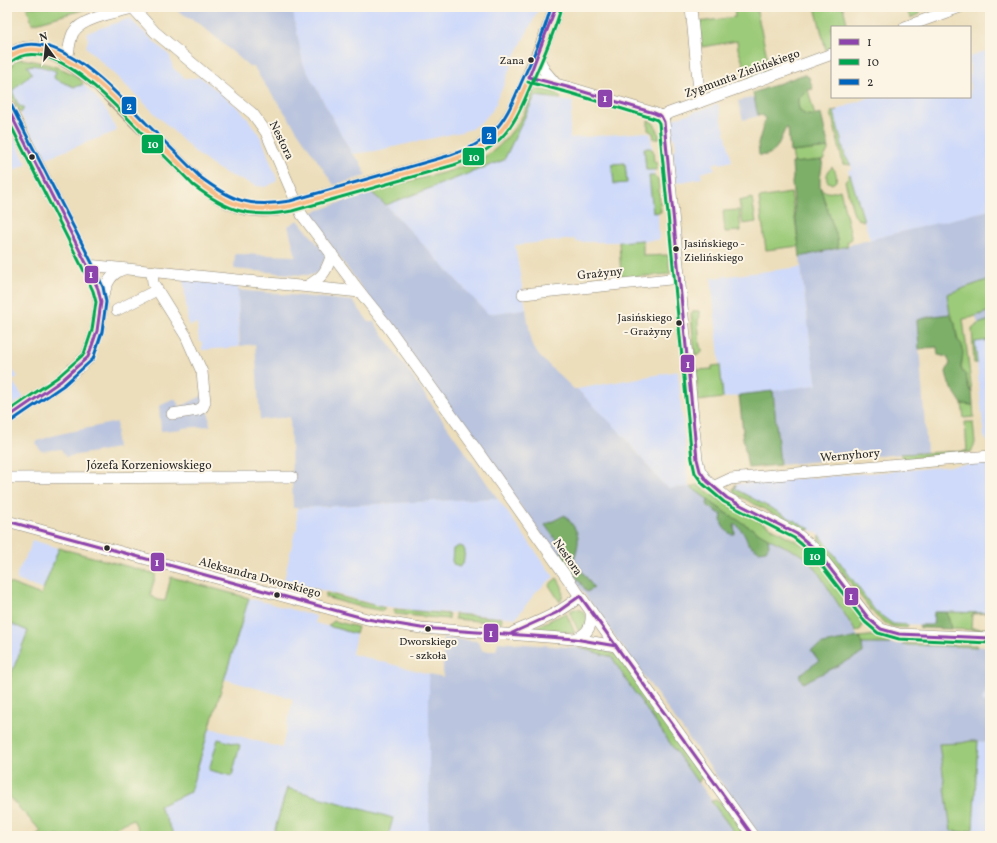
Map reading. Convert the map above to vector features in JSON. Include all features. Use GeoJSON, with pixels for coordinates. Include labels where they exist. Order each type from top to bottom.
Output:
{"type":"FeatureCollection","features":[{"type":"Feature","properties":{"kind":"main road"},"geometry":{"type":"LineString","coordinates":[[7,47],[22,45],[30,46],[67,60],[100,85],[209,191],[233,204],[266,210],[291,206],[452,160],[465,156],[478,149],[496,135],[505,125],[513,111],[538,56],[556,7]]}},
{"type":"Feature","properties":{"kind":"main road"},"geometry":{"type":"LineString","coordinates":[[7,60],[10,56],[20,51],[39,49]]}},
{"type":"Feature","properties":{"kind":"main road"},"geometry":{"type":"LineString","coordinates":[[7,107],[87,265],[98,289],[101,302],[97,331],[88,357],[56,385],[7,418]]}},
{"type":"Feature","properties":{"kind":"street"},"geometry":{"type":"LineString","coordinates":[[691,7],[700,102]]}},
{"type":"Feature","properties":{"kind":"street"},"geometry":{"type":"LineString","coordinates":[[908,26],[960,7]]}},
{"type":"Feature","properties":{"kind":"street"},"geometry":{"type":"LineString","coordinates":[[67,60],[72,36],[79,26],[89,20],[133,8]]}},
{"type":"Feature","properties":{"kind":"street","name":"Nestora"},"geometry":{"type":"LineString","coordinates":[[133,8],[155,32],[253,114],[266,132],[302,215],[385,323],[753,836]]}},
{"type":"Feature","properties":{"kind":"street","name":"Zygmunta Zielińskiego"},"geometry":{"type":"LineString","coordinates":[[661,116],[831,54]]}},
{"type":"Feature","properties":{"kind":"street"},"geometry":{"type":"LineString","coordinates":[[538,56],[544,70],[555,83]]}},
{"type":"Feature","properties":{"kind":"street"},"geometry":{"type":"LineString","coordinates":[[529,77],[555,83],[661,116],[664,122],[697,459],[700,471],[705,479],[727,498],[797,534],[806,541],[815,549],[869,619],[881,629],[899,634],[990,638]]}},
{"type":"Feature","properties":{"kind":"street"},"geometry":{"type":"LineString","coordinates":[[307,286],[317,280],[326,271],[332,254]]}},
{"type":"Feature","properties":{"kind":"street"},"geometry":{"type":"LineString","coordinates":[[87,265],[360,292]]}},
{"type":"Feature","properties":{"kind":"street"},"geometry":{"type":"LineString","coordinates":[[101,302],[109,280],[113,275],[124,269]]}},
{"type":"Feature","properties":{"kind":"street"},"geometry":{"type":"LineString","coordinates":[[152,272],[153,283],[186,336],[202,372],[205,402],[203,407],[198,410],[172,414]]}},
{"type":"Feature","properties":{"kind":"street","name":"Grażyny"},"geometry":{"type":"LineString","coordinates":[[523,294],[680,278]]}},
{"type":"Feature","properties":{"kind":"street"},"geometry":{"type":"LineString","coordinates":[[118,310],[157,290]]}},
{"type":"Feature","properties":{"kind":"street","name":"Wernyhory"},"geometry":{"type":"LineString","coordinates":[[713,487],[730,479],[990,456]]}},
{"type":"Feature","properties":{"kind":"street","name":"Józefa Korzeniowskiego"},"geometry":{"type":"LineString","coordinates":[[7,478],[292,477]]}},
{"type":"Feature","properties":{"kind":"street","name":"Aleksandra Dworskiego"},"geometry":{"type":"LineString","coordinates":[[7,521],[367,619],[421,628],[575,639],[616,646]]}},
{"type":"Feature","properties":{"kind":"street","name":"Aleksandra Dworskiego"},"geometry":{"type":"LineString","coordinates":[[510,634],[564,609],[580,596]]}},
{"type":"Feature","properties":{"kind":"street"},"geometry":{"type":"LineString","coordinates":[[575,639],[588,631],[592,622],[591,611]]}},
{"type":"Feature","properties":{"kind":"shaded area"},"geometry":{"type":"Polygon","coordinates":[[[171,7],[292,7],[303,64],[352,154],[360,161],[366,176],[334,185],[254,67],[249,66],[200,24],[171,7]]]}},
{"type":"Feature","properties":{"kind":"shaded area"},"geometry":{"type":"Polygon","coordinates":[[[292,7],[527,7],[538,11],[514,58],[503,87],[497,98],[496,104],[492,111],[481,122],[471,129],[461,132],[375,151],[352,154],[303,64],[292,7]]]}},
{"type":"Feature","properties":{"kind":"shaded area"},"geometry":{"type":"Polygon","coordinates":[[[130,18],[170,56],[173,68],[186,79],[200,77],[241,110],[257,131],[263,142],[277,179],[276,182],[265,187],[257,186],[229,175],[213,166],[197,154],[86,47],[88,39],[86,33],[130,18]]]}},
{"type":"Feature","properties":{"kind":"shaded area"},"geometry":{"type":"Polygon","coordinates":[[[990,49],[990,210],[870,240],[848,170],[852,169],[845,156],[834,111],[867,98],[971,98],[971,57],[990,49]]]}},
{"type":"Feature","properties":{"kind":"shaded area"},"geometry":{"type":"Polygon","coordinates":[[[27,63],[50,68],[71,76],[83,84],[107,111],[117,131],[44,159],[7,88],[27,63]]]}},
{"type":"Feature","properties":{"kind":"shaded area"},"geometry":{"type":"Polygon","coordinates":[[[535,96],[573,102],[570,138],[646,132],[651,134],[659,240],[576,242],[575,239],[515,245],[526,309],[488,314],[386,205],[504,160],[535,96]]]}},
{"type":"Feature","properties":{"kind":"shaded area"},"geometry":{"type":"Polygon","coordinates":[[[754,97],[758,116],[743,120],[738,101],[754,97]]]}},
{"type":"Feature","properties":{"kind":"shaded area"},"geometry":{"type":"Polygon","coordinates":[[[718,104],[732,161],[713,164],[715,169],[701,173],[702,178],[676,183],[673,151],[676,148],[675,140],[672,137],[671,121],[673,119],[718,104]]]}},
{"type":"Feature","properties":{"kind":"shaded area"},"geometry":{"type":"Polygon","coordinates":[[[7,125],[27,164],[7,174],[7,125]]]}},
{"type":"Feature","properties":{"kind":"shaded area"},"geometry":{"type":"Polygon","coordinates":[[[371,192],[386,205],[488,314],[526,309],[532,346],[541,358],[574,389],[577,389],[617,429],[661,482],[669,488],[691,487],[764,536],[804,556],[816,569],[862,643],[990,647],[990,682],[981,702],[990,704],[990,742],[970,741],[939,744],[973,823],[973,836],[760,836],[308,214],[371,192]]]}},
{"type":"Feature","properties":{"kind":"shaded area"},"geometry":{"type":"Polygon","coordinates":[[[990,210],[990,279],[947,294],[950,314],[917,320],[927,452],[879,456],[861,453],[859,451],[837,453],[837,459],[780,465],[773,391],[817,385],[800,257],[990,210]]]}},
{"type":"Feature","properties":{"kind":"shaded area"},"geometry":{"type":"Polygon","coordinates":[[[298,220],[325,253],[325,258],[319,272],[312,275],[301,275],[234,269],[235,254],[296,256],[288,226],[298,220]]]}},
{"type":"Feature","properties":{"kind":"shaded area"},"geometry":{"type":"Polygon","coordinates":[[[801,267],[817,385],[723,398],[711,278],[801,267]]]}},
{"type":"Feature","properties":{"kind":"shaded area"},"geometry":{"type":"Polygon","coordinates":[[[183,275],[238,280],[239,347],[202,350],[202,342],[199,342],[197,324],[188,325],[183,275]]]}},
{"type":"Feature","properties":{"kind":"shaded area"},"geometry":{"type":"Polygon","coordinates":[[[238,290],[353,301],[369,322],[374,322],[498,499],[493,498],[293,508],[290,417],[260,420],[255,344],[240,346],[238,290]]]}},
{"type":"Feature","properties":{"kind":"shaded area"},"geometry":{"type":"Polygon","coordinates":[[[990,304],[990,340],[975,342],[974,327],[978,324],[976,316],[973,314],[990,304]]]}},
{"type":"Feature","properties":{"kind":"shaded area"},"geometry":{"type":"Polygon","coordinates":[[[990,340],[990,445],[984,437],[975,342],[990,340]]]}},
{"type":"Feature","properties":{"kind":"shaded area"},"geometry":{"type":"Polygon","coordinates":[[[7,362],[18,377],[12,381],[24,398],[7,410],[7,362]]]}},
{"type":"Feature","properties":{"kind":"shaded area"},"geometry":{"type":"Polygon","coordinates":[[[678,371],[689,487],[669,488],[661,482],[624,437],[577,389],[678,371]]]}},
{"type":"Feature","properties":{"kind":"shaded area"},"geometry":{"type":"Polygon","coordinates":[[[202,396],[207,396],[210,426],[161,431],[159,406],[175,399],[180,407],[202,396]]]}},
{"type":"Feature","properties":{"kind":"shaded area"},"geometry":{"type":"Polygon","coordinates":[[[117,422],[117,448],[66,457],[61,449],[41,451],[35,442],[55,435],[117,422]]]}},
{"type":"Feature","properties":{"kind":"shaded area"},"geometry":{"type":"Polygon","coordinates":[[[990,463],[990,613],[934,612],[933,625],[893,624],[876,612],[820,535],[735,489],[736,484],[990,463]]]}},
{"type":"Feature","properties":{"kind":"shaded area"},"geometry":{"type":"Polygon","coordinates":[[[493,498],[498,499],[554,577],[536,592],[516,618],[382,606],[284,580],[295,531],[297,530],[297,508],[493,498]]]}},
{"type":"Feature","properties":{"kind":"shaded area"},"geometry":{"type":"Polygon","coordinates":[[[32,540],[59,548],[43,590],[17,580],[17,573],[29,550],[32,540]]]}},
{"type":"Feature","properties":{"kind":"shaded area"},"geometry":{"type":"Polygon","coordinates":[[[249,598],[316,616],[315,623],[356,634],[352,654],[429,674],[429,836],[175,836],[159,806],[190,792],[210,728],[282,748],[293,699],[224,679],[249,598]]]}},
{"type":"Feature","properties":{"kind":"shaded area"},"geometry":{"type":"Polygon","coordinates":[[[7,622],[28,630],[7,685],[7,622]]]}},
{"type":"Feature","properties":{"kind":"shaded area"},"geometry":{"type":"Polygon","coordinates":[[[443,638],[477,641],[483,651],[496,651],[498,642],[580,648],[612,657],[626,680],[737,836],[429,836],[429,674],[443,677],[443,638]]]}},
{"type":"Feature","properties":{"kind":"shaded area"},"geometry":{"type":"Polygon","coordinates":[[[990,682],[990,704],[981,703],[985,692],[990,682]]]}},
{"type":"Feature","properties":{"kind":"shaded area"},"geometry":{"type":"Polygon","coordinates":[[[978,741],[990,742],[990,836],[973,836],[978,741]]]}},
{"type":"Feature","properties":{"kind":"green space"},"geometry":{"type":"Polygon","coordinates":[[[27,7],[89,7],[89,8],[32,24],[27,7]]]}},
{"type":"Feature","properties":{"kind":"green space"},"geometry":{"type":"Polygon","coordinates":[[[734,7],[756,7],[770,70],[748,77],[738,49],[737,41],[702,47],[699,22],[735,17],[734,7]]]}},
{"type":"Feature","properties":{"kind":"green space"},"geometry":{"type":"Polygon","coordinates":[[[815,7],[843,7],[848,26],[831,26],[831,48],[826,50],[815,7]]]}},
{"type":"Feature","properties":{"kind":"green space"},"geometry":{"type":"Polygon","coordinates":[[[906,7],[917,7],[920,14],[910,18],[906,7]]]}},
{"type":"Feature","properties":{"kind":"green space"},"geometry":{"type":"Polygon","coordinates":[[[21,59],[55,66],[72,74],[83,83],[82,85],[74,87],[55,79],[54,77],[56,71],[38,66],[27,66],[32,73],[12,91],[19,106],[24,107],[20,113],[7,88],[7,74],[13,64],[12,63],[21,59]]]}},
{"type":"Feature","properties":{"kind":"green space"},"geometry":{"type":"Polygon","coordinates":[[[802,75],[809,77],[813,89],[808,90],[798,99],[799,109],[804,114],[808,115],[821,114],[829,148],[790,152],[788,128],[786,128],[774,151],[770,154],[759,155],[758,144],[765,119],[763,115],[758,116],[753,93],[802,75]]]}},
{"type":"Feature","properties":{"kind":"green space"},"geometry":{"type":"Polygon","coordinates":[[[538,90],[548,90],[554,92],[561,99],[535,96],[504,160],[386,205],[371,192],[454,169],[485,156],[498,147],[511,132],[522,116],[532,95],[538,90]]]}},
{"type":"Feature","properties":{"kind":"green space"},"geometry":{"type":"Polygon","coordinates":[[[808,90],[815,116],[804,114],[798,107],[798,99],[808,90]]]}},
{"type":"Feature","properties":{"kind":"green space"},"geometry":{"type":"Polygon","coordinates":[[[837,110],[834,112],[845,156],[851,165],[843,164],[831,112],[837,110]]]}},
{"type":"Feature","properties":{"kind":"green space"},"geometry":{"type":"Polygon","coordinates":[[[648,120],[653,123],[656,128],[659,139],[654,139],[653,133],[648,130],[648,120]]]}},
{"type":"Feature","properties":{"kind":"green space"},"geometry":{"type":"Polygon","coordinates":[[[644,148],[650,148],[653,150],[654,162],[657,162],[657,170],[646,170],[644,148]]]}},
{"type":"Feature","properties":{"kind":"green space"},"geometry":{"type":"Polygon","coordinates":[[[829,148],[823,160],[794,163],[792,152],[829,148]]]}},
{"type":"Feature","properties":{"kind":"green space"},"geometry":{"type":"Polygon","coordinates":[[[823,160],[820,187],[837,238],[838,248],[800,257],[792,183],[792,163],[823,160]]]}},
{"type":"Feature","properties":{"kind":"green space"},"geometry":{"type":"Polygon","coordinates":[[[625,163],[627,183],[614,184],[612,164],[625,163]]]}},
{"type":"Feature","properties":{"kind":"green space"},"geometry":{"type":"Polygon","coordinates":[[[832,167],[835,172],[836,181],[832,184],[827,181],[827,179],[829,170],[832,167]]]}},
{"type":"Feature","properties":{"kind":"green space"},"geometry":{"type":"Polygon","coordinates":[[[850,174],[864,221],[858,219],[854,215],[845,181],[850,174]]]}},
{"type":"Feature","properties":{"kind":"green space"},"geometry":{"type":"Polygon","coordinates":[[[649,176],[655,176],[658,179],[661,212],[653,213],[649,176]]]}},
{"type":"Feature","properties":{"kind":"green space"},"geometry":{"type":"Polygon","coordinates":[[[820,187],[824,191],[829,192],[840,190],[852,239],[847,242],[848,246],[838,248],[837,238],[820,187]]]}},
{"type":"Feature","properties":{"kind":"green space"},"geometry":{"type":"Polygon","coordinates":[[[791,193],[799,246],[766,250],[759,198],[791,193]]]}},
{"type":"Feature","properties":{"kind":"green space"},"geometry":{"type":"Polygon","coordinates":[[[752,198],[756,222],[743,224],[739,201],[752,198]]]}},
{"type":"Feature","properties":{"kind":"green space"},"geometry":{"type":"Polygon","coordinates":[[[739,210],[741,231],[725,232],[723,211],[739,210]]]}},
{"type":"Feature","properties":{"kind":"green space"},"geometry":{"type":"Polygon","coordinates":[[[643,240],[643,256],[668,255],[670,274],[621,278],[619,242],[643,240]]]}},
{"type":"Feature","properties":{"kind":"green space"},"geometry":{"type":"Polygon","coordinates":[[[990,279],[990,311],[963,319],[972,392],[962,369],[955,324],[950,314],[947,294],[990,279]]]}},
{"type":"Feature","properties":{"kind":"green space"},"geometry":{"type":"Polygon","coordinates":[[[694,311],[699,311],[700,317],[698,320],[700,347],[702,349],[701,354],[695,356],[691,314],[694,311]]]}},
{"type":"Feature","properties":{"kind":"green space"},"geometry":{"type":"Polygon","coordinates":[[[950,314],[955,324],[957,339],[962,345],[963,354],[961,366],[962,371],[966,375],[968,387],[972,392],[973,405],[962,404],[949,384],[946,372],[950,363],[947,357],[938,355],[937,347],[919,349],[917,320],[950,314]]]}},
{"type":"Feature","properties":{"kind":"green space"},"geometry":{"type":"Polygon","coordinates":[[[990,320],[990,340],[975,342],[977,363],[974,363],[972,329],[978,324],[990,320]]]}},
{"type":"Feature","properties":{"kind":"green space"},"geometry":{"type":"Polygon","coordinates":[[[720,365],[723,398],[698,401],[696,370],[712,369],[712,366],[720,365]]]}},
{"type":"Feature","properties":{"kind":"green space"},"geometry":{"type":"Polygon","coordinates":[[[773,391],[780,465],[748,468],[742,432],[739,395],[773,391]]]}},
{"type":"Feature","properties":{"kind":"green space"},"geometry":{"type":"Polygon","coordinates":[[[962,404],[973,405],[974,417],[964,418],[962,404]]]}},
{"type":"Feature","properties":{"kind":"green space"},"geometry":{"type":"Polygon","coordinates":[[[965,422],[973,422],[975,443],[971,452],[902,459],[901,454],[967,451],[965,422]]]}},
{"type":"Feature","properties":{"kind":"green space"},"geometry":{"type":"Polygon","coordinates":[[[736,484],[735,489],[810,529],[805,531],[734,493],[733,489],[736,484]]]}},
{"type":"Feature","properties":{"kind":"green space"},"geometry":{"type":"Polygon","coordinates":[[[697,485],[721,500],[801,544],[810,551],[823,566],[862,620],[863,623],[861,629],[856,632],[816,569],[804,556],[764,536],[726,513],[691,487],[697,485]]]}},
{"type":"Feature","properties":{"kind":"green space"},"geometry":{"type":"Polygon","coordinates":[[[708,500],[726,513],[768,538],[769,545],[766,550],[759,551],[748,544],[745,535],[737,525],[734,525],[735,534],[731,534],[726,530],[721,521],[722,515],[708,506],[708,500]]]}},
{"type":"Feature","properties":{"kind":"green space"},"geometry":{"type":"Polygon","coordinates":[[[565,515],[574,527],[578,536],[578,546],[574,560],[594,588],[587,592],[564,560],[561,547],[545,525],[565,515]]]}},
{"type":"Feature","properties":{"kind":"green space"},"geometry":{"type":"Polygon","coordinates":[[[820,535],[876,612],[893,624],[908,625],[907,628],[894,627],[886,624],[875,615],[819,543],[820,535]]]}},
{"type":"Feature","properties":{"kind":"green space"},"geometry":{"type":"Polygon","coordinates":[[[459,546],[463,547],[465,551],[463,564],[459,567],[454,565],[452,561],[453,549],[459,546]]]}},
{"type":"Feature","properties":{"kind":"green space"},"geometry":{"type":"Polygon","coordinates":[[[59,548],[156,574],[150,595],[158,600],[165,601],[171,577],[249,598],[190,792],[159,806],[175,836],[141,836],[133,819],[98,836],[35,836],[41,831],[7,795],[7,685],[28,631],[7,622],[7,582],[41,595],[59,548]]]}},
{"type":"Feature","properties":{"kind":"green space"},"geometry":{"type":"Polygon","coordinates":[[[557,578],[563,590],[560,602],[549,585],[557,578]]]}},
{"type":"Feature","properties":{"kind":"green space"},"geometry":{"type":"Polygon","coordinates":[[[295,584],[319,591],[318,595],[294,589],[295,584]]]}},
{"type":"Feature","properties":{"kind":"green space"},"geometry":{"type":"Polygon","coordinates":[[[326,593],[385,608],[383,611],[353,605],[325,597],[326,593]]]}},
{"type":"Feature","properties":{"kind":"green space"},"geometry":{"type":"Polygon","coordinates":[[[394,609],[449,614],[449,619],[394,614],[394,609]]]}},
{"type":"Feature","properties":{"kind":"green space"},"geometry":{"type":"Polygon","coordinates":[[[575,609],[581,610],[584,613],[588,622],[579,632],[569,611],[575,609]]]}},
{"type":"Feature","properties":{"kind":"green space"},"geometry":{"type":"Polygon","coordinates":[[[934,612],[947,612],[952,629],[920,628],[919,625],[933,625],[934,612]]]}},
{"type":"Feature","properties":{"kind":"green space"},"geometry":{"type":"Polygon","coordinates":[[[947,612],[990,613],[972,614],[971,628],[990,629],[990,631],[952,629],[947,612]]]}},
{"type":"Feature","properties":{"kind":"green space"},"geometry":{"type":"Polygon","coordinates":[[[566,613],[575,633],[531,629],[566,613]]]}},
{"type":"Feature","properties":{"kind":"green space"},"geometry":{"type":"Polygon","coordinates":[[[455,614],[502,618],[501,623],[455,619],[455,614]]]}},
{"type":"Feature","properties":{"kind":"green space"},"geometry":{"type":"Polygon","coordinates":[[[334,621],[358,627],[356,634],[328,626],[334,621]]]}},
{"type":"Feature","properties":{"kind":"green space"},"geometry":{"type":"Polygon","coordinates":[[[877,635],[890,642],[890,644],[862,644],[859,637],[877,635]]]}},
{"type":"Feature","properties":{"kind":"green space"},"geometry":{"type":"Polygon","coordinates":[[[859,637],[862,644],[863,653],[803,683],[799,675],[819,661],[811,650],[823,644],[859,637]]]}},
{"type":"Feature","properties":{"kind":"green space"},"geometry":{"type":"Polygon","coordinates":[[[904,643],[976,645],[977,647],[902,645],[904,643]]]}},
{"type":"Feature","properties":{"kind":"green space"},"geometry":{"type":"Polygon","coordinates":[[[590,647],[600,649],[618,656],[702,774],[702,777],[698,783],[626,680],[612,657],[580,648],[590,647]]]}},
{"type":"Feature","properties":{"kind":"green space"},"geometry":{"type":"Polygon","coordinates":[[[218,739],[240,745],[232,776],[209,770],[218,739]]]}},
{"type":"Feature","properties":{"kind":"green space"},"geometry":{"type":"Polygon","coordinates":[[[978,741],[973,829],[964,832],[951,831],[939,744],[978,741]]]}},
{"type":"Feature","properties":{"kind":"green space"},"geometry":{"type":"Polygon","coordinates":[[[287,788],[393,818],[388,836],[273,836],[287,788]]]}},
{"type":"Feature","properties":{"kind":"green space"},"geometry":{"type":"Polygon","coordinates":[[[717,800],[723,804],[747,836],[737,836],[711,801],[717,800]]]}},
{"type":"Feature","properties":{"kind":"transit line","name":"2"},"geometry":{"type":"LineString","coordinates":[[7,52],[25,45],[44,46],[64,53],[83,65],[119,95],[200,177],[232,197],[242,201],[264,204],[290,201],[451,155],[483,140],[498,127],[510,108],[538,45],[551,7]]}},
{"type":"Feature","properties":{"kind":"transit line","name":"1"},"geometry":{"type":"LineString","coordinates":[[556,7],[529,77],[654,113],[661,116],[664,122],[697,459],[700,471],[707,481],[727,498],[797,534],[815,549],[869,619],[881,629],[899,634],[990,638]]}},
{"type":"Feature","properties":{"kind":"transit line","name":"10"},"geometry":{"type":"LineString","coordinates":[[10,63],[26,55],[43,56],[62,63],[80,75],[115,105],[193,185],[205,194],[228,207],[240,211],[264,214],[277,213],[292,211],[454,165],[491,147],[511,126],[519,113],[548,47],[561,8]]}},
{"type":"Feature","properties":{"kind":"transit line","name":"10"},"geometry":{"type":"LineString","coordinates":[[528,82],[652,118],[657,120],[659,123],[692,459],[695,473],[703,484],[724,502],[794,538],[811,552],[865,622],[878,633],[899,639],[990,643]]}},
{"type":"Feature","properties":{"kind":"transit line","name":"2"},"geometry":{"type":"LineString","coordinates":[[10,422],[64,385],[93,359],[102,332],[106,302],[103,287],[92,263],[11,105]]}},
{"type":"Feature","properties":{"kind":"transit line","name":"1"},"geometry":{"type":"LineString","coordinates":[[7,107],[87,265],[98,289],[101,302],[97,331],[88,357],[61,381],[7,418]]}},
{"type":"Feature","properties":{"kind":"transit line","name":"10"},"geometry":{"type":"LineString","coordinates":[[7,118],[82,267],[93,291],[96,302],[92,330],[84,354],[58,377],[7,412]]}},
{"type":"Feature","properties":{"kind":"transit line","name":"1"},"geometry":{"type":"LineString","coordinates":[[7,521],[367,619],[421,628],[575,639],[616,646]]}},
{"type":"Feature","properties":{"kind":"transit line","name":"1"},"geometry":{"type":"LineString","coordinates":[[512,633],[556,613],[580,596],[753,836]]}},
{"type":"Feature","properties":{"kind":"place","name":"Zana"},"geometry":{"type":"Point","coordinates":[531,60]}},
{"type":"Feature","properties":{"kind":"place","name":"Jasińskiego - Zielińskiego"},"geometry":{"type":"Point","coordinates":[676,249]}},
{"type":"Feature","properties":{"kind":"place","name":"Jasińskiego - Grażyny"},"geometry":{"type":"Point","coordinates":[679,323]}},
{"type":"Feature","properties":{"kind":"place","name":"Dworskiego - szkoła"},"geometry":{"type":"Point","coordinates":[428,629]}}]}
